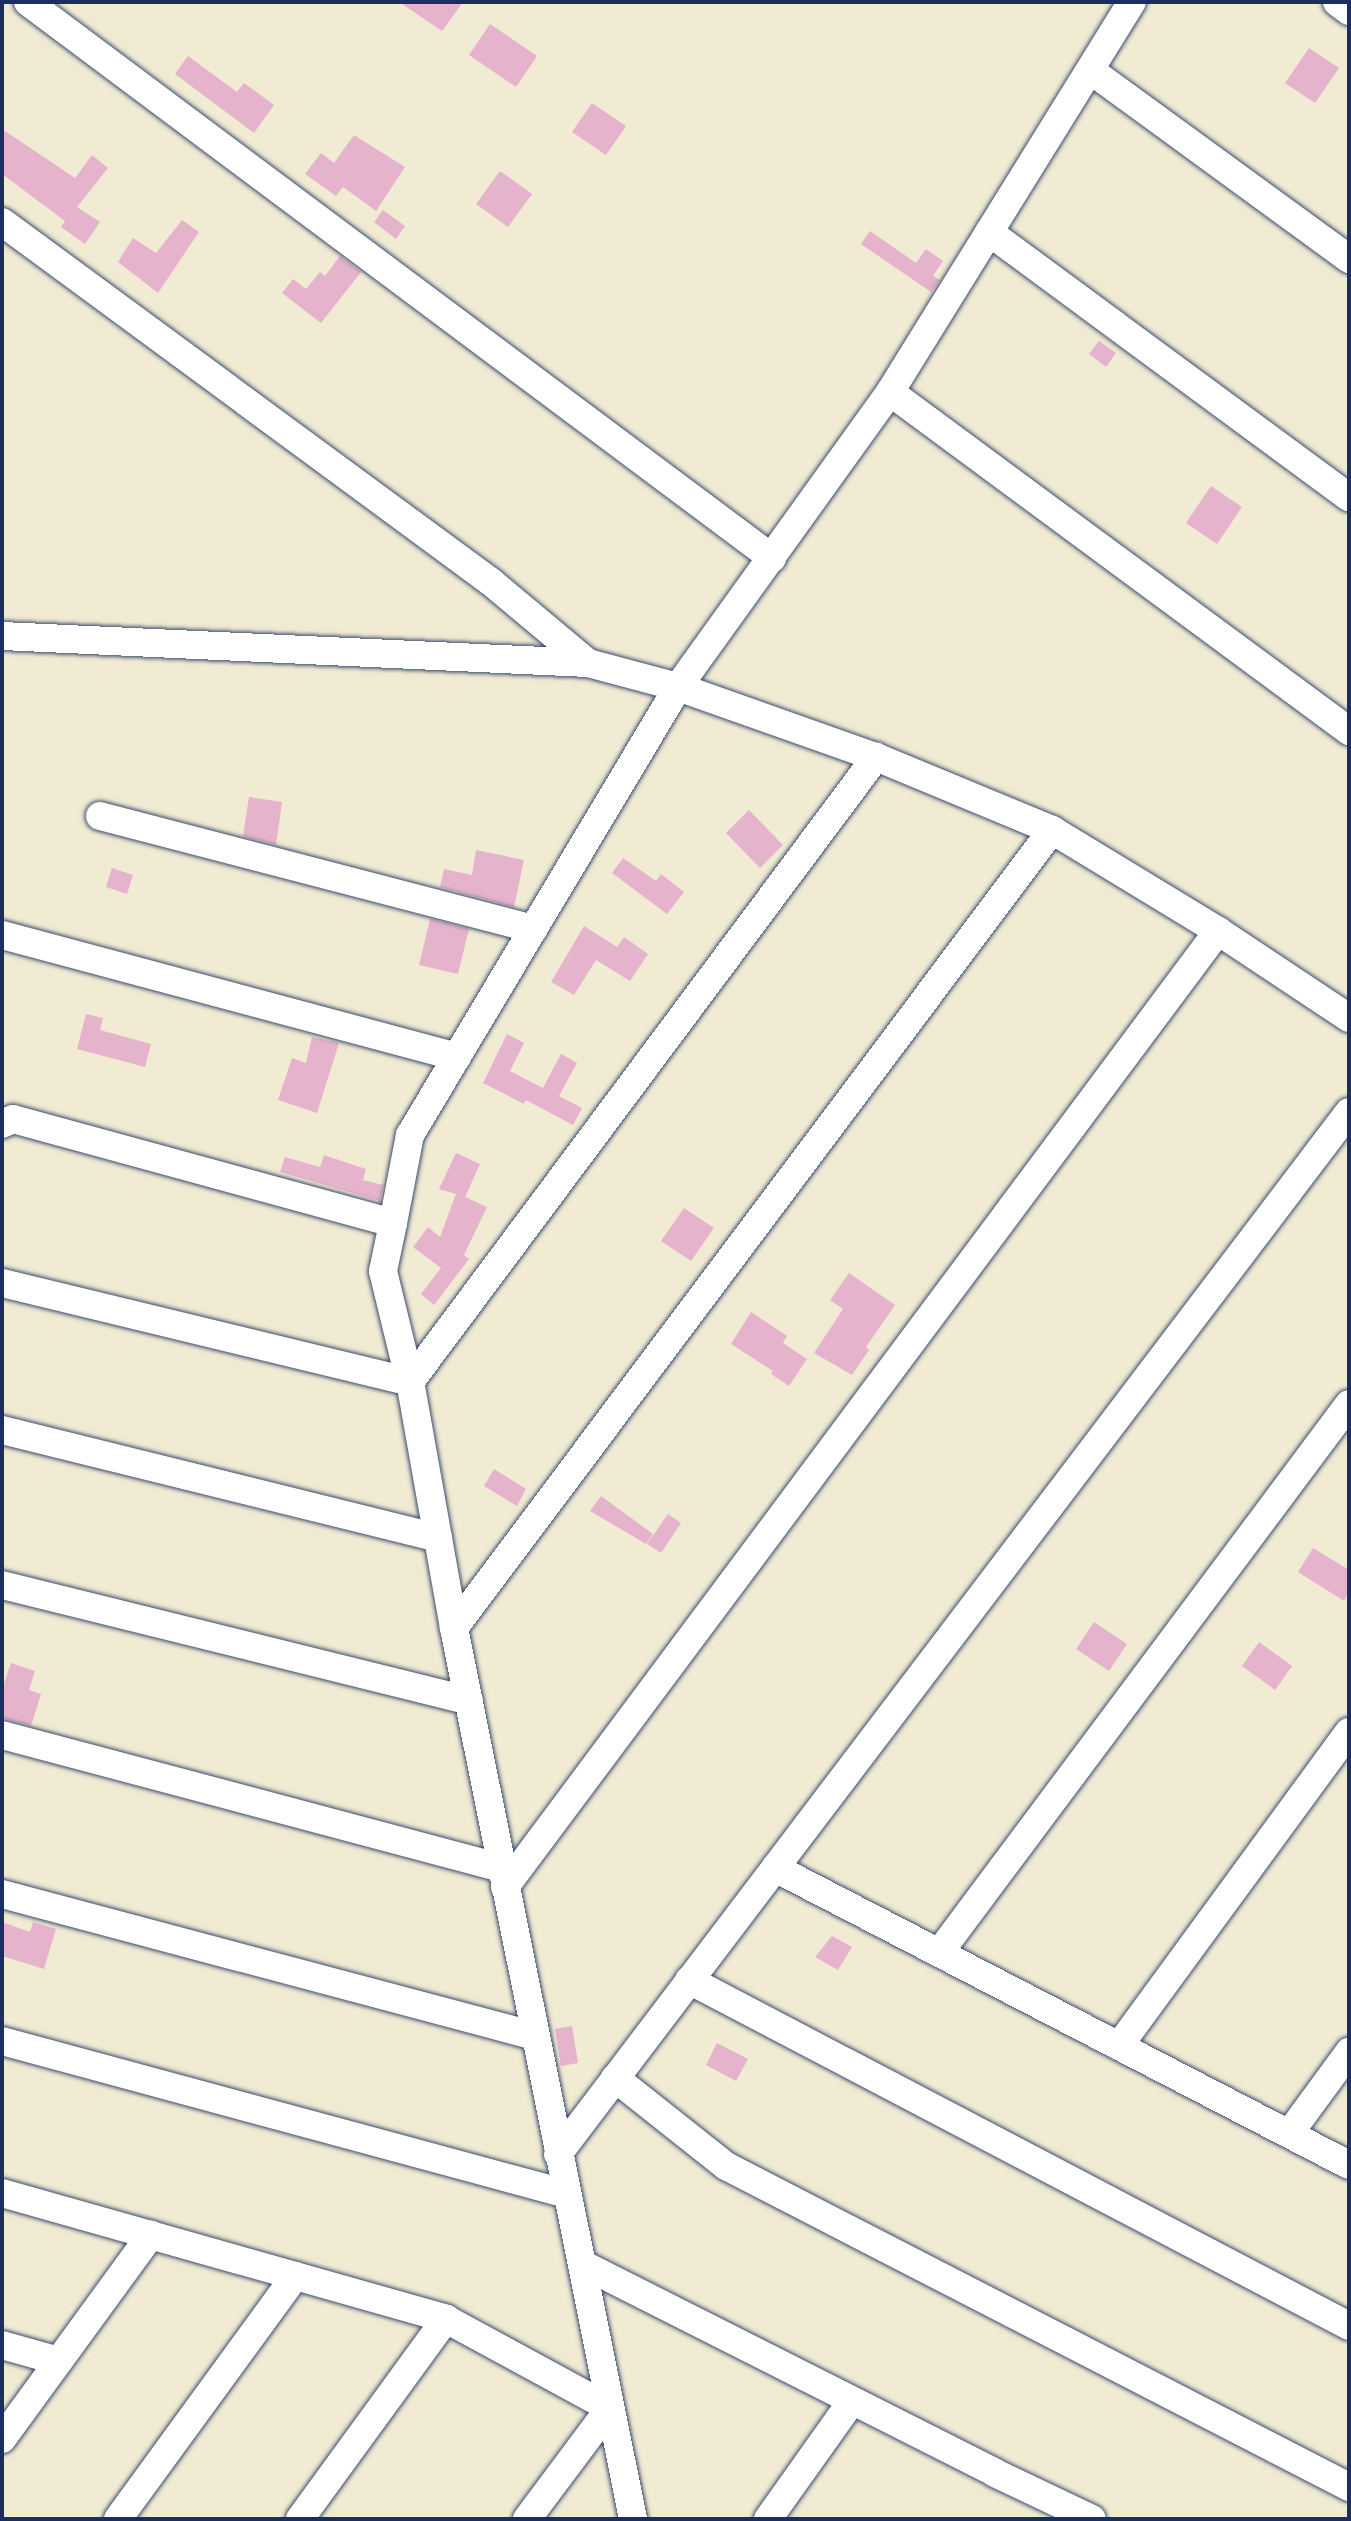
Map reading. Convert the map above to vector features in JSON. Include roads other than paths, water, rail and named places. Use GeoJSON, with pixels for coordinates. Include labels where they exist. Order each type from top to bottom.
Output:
{"type":"FeatureCollection","features":[{"type":"Feature","properties":{"kind":"street"},"geometry":{"type":"LineString","coordinates":[[28,2],[772,558]]}},
{"type":"Feature","properties":{"kind":"street"},"geometry":{"type":"LineString","coordinates":[[633,2519],[584,2265],[558,2154],[503,1878],[410,1382],[383,1271],[410,1135],[678,687],[890,392],[1132,2]]}},
{"type":"Feature","properties":{"kind":"street"},"geometry":{"type":"LineString","coordinates":[[1337,2],[1349,11]]}},
{"type":"Feature","properties":{"kind":"street"},"geometry":{"type":"LineString","coordinates":[[1090,70],[1349,259]]}},
{"type":"Feature","properties":{"kind":"street"},"geometry":{"type":"LineString","coordinates":[[2,222],[492,582],[588,663]]}},
{"type":"Feature","properties":{"kind":"street"},"geometry":{"type":"LineString","coordinates":[[989,232],[1349,497]]}},
{"type":"Feature","properties":{"kind":"street"},"geometry":{"type":"LineString","coordinates":[[890,392],[1349,731]]}},
{"type":"Feature","properties":{"kind":"street"},"geometry":{"type":"LineString","coordinates":[[2,636],[588,663],[678,687],[876,757],[1052,830],[1218,932],[1349,1018]]}},
{"type":"Feature","properties":{"kind":"street"},"geometry":{"type":"LineString","coordinates":[[410,1382],[876,757]]}},
{"type":"Feature","properties":{"kind":"street"},"geometry":{"type":"LineString","coordinates":[[100,816],[534,929]]}},
{"type":"Feature","properties":{"kind":"street"},"geometry":{"type":"LineString","coordinates":[[454,1628],[1052,830]]}},
{"type":"Feature","properties":{"kind":"street"},"geometry":{"type":"LineString","coordinates":[[503,1878],[1218,932]]}},
{"type":"Feature","properties":{"kind":"street"},"geometry":{"type":"LineString","coordinates":[[2,935],[457,1057]]}},
{"type":"Feature","properties":{"kind":"street"},"geometry":{"type":"LineString","coordinates":[[558,2154],[1349,1112]]}},
{"type":"Feature","properties":{"kind":"street"},"geometry":{"type":"LineString","coordinates":[[2,1124],[13,1119],[393,1223]]}},
{"type":"Feature","properties":{"kind":"street"},"geometry":{"type":"LineString","coordinates":[[2,1283],[410,1382]]}},
{"type":"Feature","properties":{"kind":"street"},"geometry":{"type":"LineString","coordinates":[[939,1953],[1349,1404]]}},
{"type":"Feature","properties":{"kind":"street"},"geometry":{"type":"LineString","coordinates":[[2,1430],[438,1538]]}},
{"type":"Feature","properties":{"kind":"street"},"geometry":{"type":"LineString","coordinates":[[2,1585],[469,1701]]}},
{"type":"Feature","properties":{"kind":"street"},"geometry":{"type":"LineString","coordinates":[[1119,2046],[1349,1732]]}},
{"type":"Feature","properties":{"kind":"street"},"geometry":{"type":"LineString","coordinates":[[2,1735],[503,1878]]}},
{"type":"Feature","properties":{"kind":"street"},"geometry":{"type":"LineString","coordinates":[[775,1868],[1349,2165]]}},
{"type":"Feature","properties":{"kind":"street"},"geometry":{"type":"LineString","coordinates":[[2,1894],[535,2036]]}},
{"type":"Feature","properties":{"kind":"street"},"geometry":{"type":"LineString","coordinates":[[690,1980],[1349,2326]]}},
{"type":"Feature","properties":{"kind":"street"},"geometry":{"type":"LineString","coordinates":[[2,2041],[567,2194]]}},
{"type":"Feature","properties":{"kind":"street"},"geometry":{"type":"LineString","coordinates":[[1289,2134],[1349,2052]]}},
{"type":"Feature","properties":{"kind":"street"},"geometry":{"type":"LineString","coordinates":[[615,2078],[726,2166],[1349,2487]]}},
{"type":"Feature","properties":{"kind":"street"},"geometry":{"type":"LineString","coordinates":[[2,2193],[446,2319],[610,2408]]}},
{"type":"Feature","properties":{"kind":"street"},"geometry":{"type":"LineString","coordinates":[[2,2439],[151,2235]]}},
{"type":"Feature","properties":{"kind":"street"},"geometry":{"type":"LineString","coordinates":[[584,2265],[1092,2519]]}},
{"type":"Feature","properties":{"kind":"street"},"geometry":{"type":"LineString","coordinates":[[118,2519],[295,2276]]}},
{"type":"Feature","properties":{"kind":"street"},"geometry":{"type":"LineString","coordinates":[[300,2519],[446,2319]]}},
{"type":"Feature","properties":{"kind":"street"},"geometry":{"type":"LineString","coordinates":[[2,2344],[59,2361]]}},
{"type":"Feature","properties":{"kind":"street"},"geometry":{"type":"LineString","coordinates":[[768,2519],[852,2400]]}},
{"type":"Feature","properties":{"kind":"street"},"geometry":{"type":"LineString","coordinates":[[527,2519],[610,2408]]}}]}
